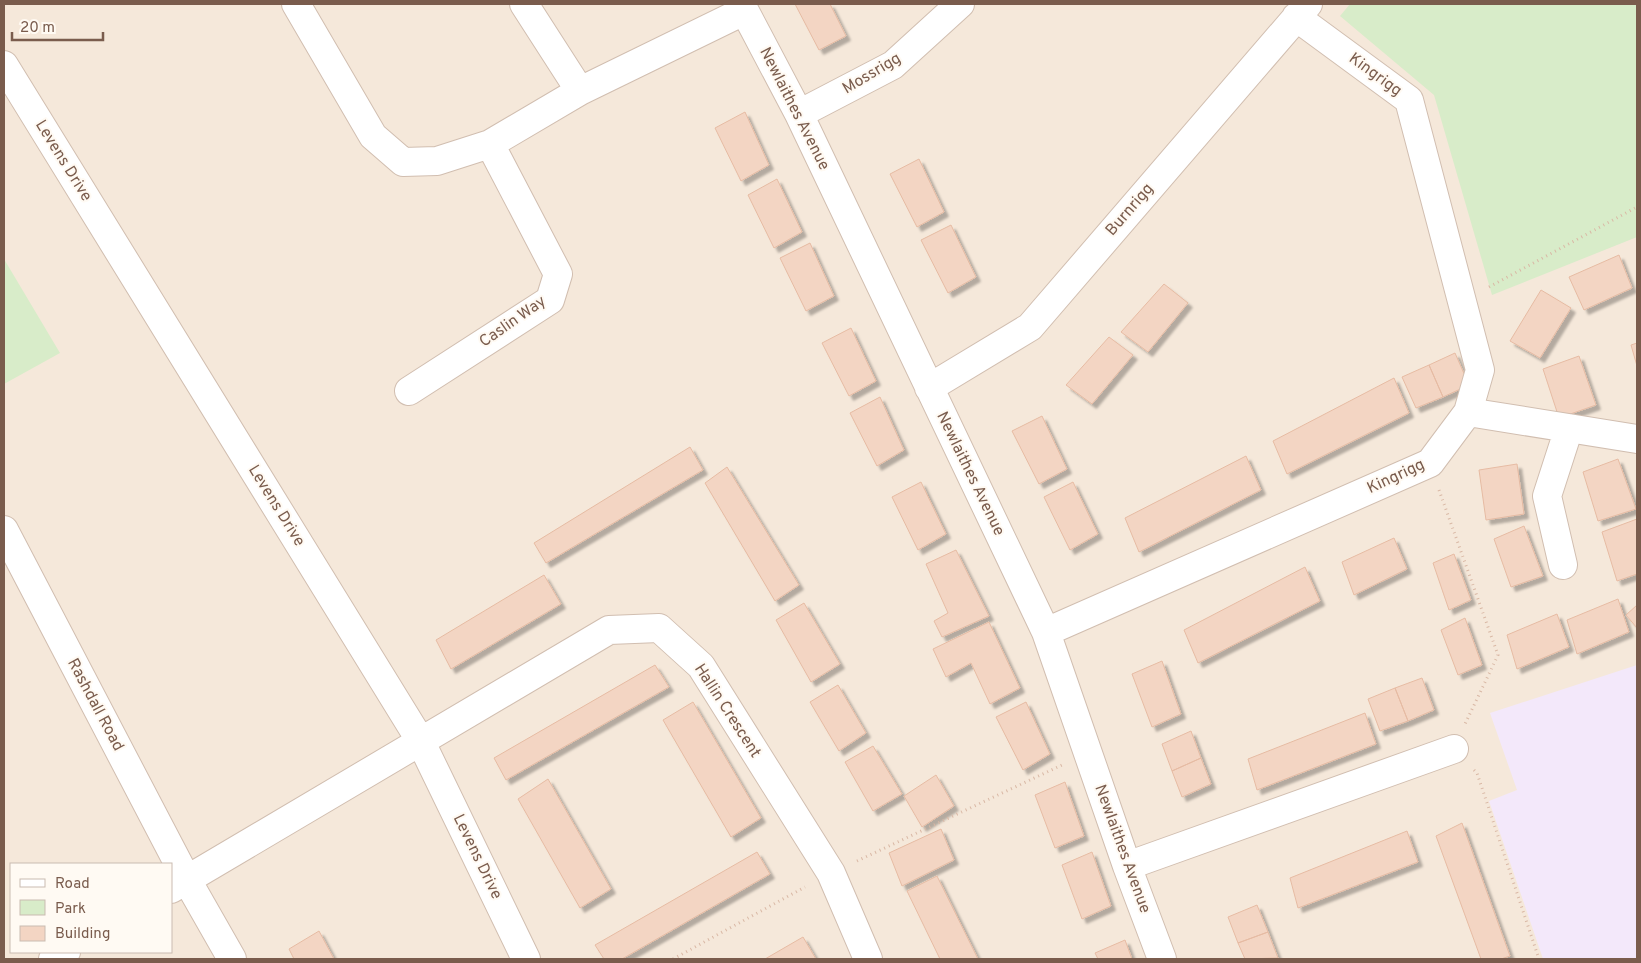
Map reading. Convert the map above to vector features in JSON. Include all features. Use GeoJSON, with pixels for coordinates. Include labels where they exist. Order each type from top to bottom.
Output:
{"type":"FeatureCollection","features":[{"type":"Feature","properties":{"kind":"street"},"geometry":{"type":"LineString","coordinates":[[296,4],[373,136],[403,162],[437,161],[490,144],[580,91],[743,7]]}},
{"type":"Feature","properties":{"kind":"street"},"geometry":{"type":"LineString","coordinates":[[524,4],[580,91]]}},
{"type":"Feature","properties":{"kind":"street","name":"Mossrigg"},"geometry":{"type":"LineString","coordinates":[[799,114],[893,64],[960,4]]}},
{"type":"Feature","properties":{"kind":"street","name":"Newlaithes Avenue"},"geometry":{"type":"LineString","coordinates":[[743,7],[799,114],[1046,632],[1127,866],[1162,959]]}},
{"type":"Feature","properties":{"kind":"street","name":"Kingrigg"},"geometry":{"type":"LineString","coordinates":[[1046,632],[1430,463],[1468,412],[1480,370],[1409,100],[1302,11]]}},
{"type":"Feature","properties":{"kind":"street","name":"Burnrigg"},"geometry":{"type":"LineString","coordinates":[[929,388],[1030,327],[1302,11]]}},
{"type":"Feature","properties":{"kind":"street","name":"Levens Drive"},"geometry":{"type":"LineString","coordinates":[[4,65],[420,740],[526,959]]}},
{"type":"Feature","properties":{"kind":"street","name":"Caslin Way"},"geometry":{"type":"LineString","coordinates":[[409,391],[550,300],[558,274],[490,144]]}},
{"type":"Feature","properties":{"kind":"street"},"geometry":{"type":"LineString","coordinates":[[1468,412],[1637,439]]}},
{"type":"Feature","properties":{"kind":"street"},"geometry":{"type":"LineString","coordinates":[[1563,564],[1546,496],[1569,428]]}},
{"type":"Feature","properties":{"kind":"street","name":"Rashdall Road"},"geometry":{"type":"LineString","coordinates":[[4,530],[169,863]]}},
{"type":"Feature","properties":{"kind":"street","name":"Hallin Crescent"},"geometry":{"type":"LineString","coordinates":[[420,740],[609,630],[659,628],[701,666],[831,873],[868,959]]}},
{"type":"Feature","properties":{"kind":"street"},"geometry":{"type":"LineString","coordinates":[[179,884],[420,740]]}},
{"type":"Feature","properties":{"kind":"street"},"geometry":{"type":"LineString","coordinates":[[1127,866],[1454,748]]}},
{"type":"Feature","properties":{"kind":"street","name":"Rashdall Road"},"geometry":{"type":"LineString","coordinates":[[172,870],[179,884],[232,959]]}},
{"type":"Feature","properties":{"kind":"street"},"geometry":{"type":"LineString","coordinates":[[53,959],[64,953]]}},
{"type":"Feature","properties":{"kind":"path"},"geometry":{"type":"LineString","coordinates":[[1462,302],[1637,207]]}},
{"type":"Feature","properties":{"kind":"path"},"geometry":{"type":"LineString","coordinates":[[1430,463],[1498,655],[1454,748],[1477,773],[1538,959]]}},
{"type":"Feature","properties":{"kind":"path"},"geometry":{"type":"LineString","coordinates":[[673,959],[831,873],[1088,753]]}},
{"type":"Feature","properties":{"kind":"shaded area"},"geometry":{"type":"Polygon","coordinates":[[[4,4],[1637,4],[1637,959],[4,959],[4,4]]]}},
{"type":"Feature","properties":{"kind":"shaded area"},"geometry":{"type":"Polygon","coordinates":[[[1637,665],[1637,959],[1543,959],[1489,801],[1517,790],[1490,713],[1637,665]]]}},
{"type":"Feature","properties":{"kind":"green space"},"geometry":{"type":"Polygon","coordinates":[[[1350,4],[1637,4],[1637,237],[1492,295],[1434,95],[1340,16],[1350,4]]]}},
{"type":"Feature","properties":{"kind":"green space"},"geometry":{"type":"Polygon","coordinates":[[[4,259],[60,353],[4,384],[4,259]]]}},
{"type":"Feature","properties":{"kind":"building"},"geometry":{"type":"Polygon","coordinates":[[[795,4],[830,4],[846,36],[819,50],[795,4]]]}},
{"type":"Feature","properties":{"kind":"building"},"geometry":{"type":"Polygon","coordinates":[[[745,112],[769,165],[741,181],[715,128],[745,112]]]}},
{"type":"Feature","properties":{"kind":"building"},"geometry":{"type":"Polygon","coordinates":[[[919,159],[944,212],[917,227],[890,174],[919,159]]]}},
{"type":"Feature","properties":{"kind":"building"},"geometry":{"type":"Polygon","coordinates":[[[777,179],[802,232],[774,248],[748,195],[777,179]]]}},
{"type":"Feature","properties":{"kind":"building"},"geometry":{"type":"Polygon","coordinates":[[[951,225],[976,277],[948,293],[921,240],[951,225]]]}},
{"type":"Feature","properties":{"kind":"building"},"geometry":{"type":"Polygon","coordinates":[[[810,243],[834,296],[806,311],[780,258],[810,243]]]}},
{"type":"Feature","properties":{"kind":"building"},"geometry":{"type":"Polygon","coordinates":[[[1619,255],[1632,288],[1584,310],[1569,277],[1619,255]]]}},
{"type":"Feature","properties":{"kind":"building"},"geometry":{"type":"Polygon","coordinates":[[[1164,284],[1188,303],[1148,352],[1121,332],[1164,284]]]}},
{"type":"Feature","properties":{"kind":"building"},"geometry":{"type":"Polygon","coordinates":[[[1541,290],[1571,308],[1540,358],[1510,341],[1541,290]]]}},
{"type":"Feature","properties":{"kind":"building"},"geometry":{"type":"Polygon","coordinates":[[[851,328],[876,381],[849,396],[822,343],[851,328]]]}},
{"type":"Feature","properties":{"kind":"building"},"geometry":{"type":"Polygon","coordinates":[[[1109,337],[1133,355],[1092,404],[1066,385],[1109,337]]]}},
{"type":"Feature","properties":{"kind":"building"},"geometry":{"type":"Polygon","coordinates":[[[1637,343],[1637,366],[1631,345],[1637,343]]]}},
{"type":"Feature","properties":{"kind":"building"},"geometry":{"type":"Polygon","coordinates":[[[1455,353],[1469,385],[1443,397],[1429,365],[1455,353]]]}},
{"type":"Feature","properties":{"kind":"building"},"geometry":{"type":"Polygon","coordinates":[[[1579,356],[1596,405],[1559,418],[1543,369],[1579,356]]]}},
{"type":"Feature","properties":{"kind":"building"},"geometry":{"type":"Polygon","coordinates":[[[1429,365],[1443,397],[1416,408],[1402,377],[1429,365]]]}},
{"type":"Feature","properties":{"kind":"building"},"geometry":{"type":"Polygon","coordinates":[[[1394,378],[1409,413],[1287,474],[1273,441],[1394,378]]]}},
{"type":"Feature","properties":{"kind":"building"},"geometry":{"type":"Polygon","coordinates":[[[880,397],[904,450],[877,466],[850,413],[880,397]]]}},
{"type":"Feature","properties":{"kind":"building"},"geometry":{"type":"Polygon","coordinates":[[[1042,416],[1067,469],[1039,484],[1012,431],[1042,416]]]}},
{"type":"Feature","properties":{"kind":"building"},"geometry":{"type":"Polygon","coordinates":[[[690,447],[703,470],[546,563],[534,543],[690,447]]]}},
{"type":"Feature","properties":{"kind":"building"},"geometry":{"type":"Polygon","coordinates":[[[1246,456],[1261,490],[1139,552],[1125,518],[1246,456]]]}},
{"type":"Feature","properties":{"kind":"building"},"geometry":{"type":"Polygon","coordinates":[[[1618,459],[1636,509],[1598,521],[1583,472],[1618,459]]]}},
{"type":"Feature","properties":{"kind":"building"},"geometry":{"type":"Polygon","coordinates":[[[1517,464],[1524,514],[1486,520],[1479,470],[1517,464]]]}},
{"type":"Feature","properties":{"kind":"building"},"geometry":{"type":"Polygon","coordinates":[[[727,467],[799,585],[775,601],[705,483],[727,467]]]}},
{"type":"Feature","properties":{"kind":"building"},"geometry":{"type":"Polygon","coordinates":[[[921,482],[946,534],[918,550],[892,497],[921,482]]]}},
{"type":"Feature","properties":{"kind":"building"},"geometry":{"type":"Polygon","coordinates":[[[1073,482],[1098,534],[1070,550],[1044,497],[1073,482]]]}},
{"type":"Feature","properties":{"kind":"building"},"geometry":{"type":"Polygon","coordinates":[[[1637,519],[1637,574],[1617,581],[1602,532],[1637,519]]]}},
{"type":"Feature","properties":{"kind":"building"},"geometry":{"type":"Polygon","coordinates":[[[1524,526],[1543,576],[1511,587],[1494,539],[1524,526]]]}},
{"type":"Feature","properties":{"kind":"building"},"geometry":{"type":"Polygon","coordinates":[[[1394,538],[1407,569],[1354,595],[1342,562],[1394,538]]]}},
{"type":"Feature","properties":{"kind":"building"},"geometry":{"type":"Polygon","coordinates":[[[956,550],[989,616],[942,637],[934,621],[948,613],[926,564],[956,550]]]}},
{"type":"Feature","properties":{"kind":"building"},"geometry":{"type":"Polygon","coordinates":[[[1454,554],[1471,600],[1449,610],[1433,563],[1454,554]]]}},
{"type":"Feature","properties":{"kind":"building"},"geometry":{"type":"Polygon","coordinates":[[[1305,567],[1320,601],[1198,663],[1184,630],[1305,567]]]}},
{"type":"Feature","properties":{"kind":"building"},"geometry":{"type":"Polygon","coordinates":[[[544,575],[561,604],[451,669],[436,640],[544,575]]]}},
{"type":"Feature","properties":{"kind":"building"},"geometry":{"type":"Polygon","coordinates":[[[1618,599],[1629,632],[1577,654],[1567,620],[1618,599]]]}},
{"type":"Feature","properties":{"kind":"building"},"geometry":{"type":"Polygon","coordinates":[[[804,603],[840,664],[811,682],[776,620],[804,603]]]}},
{"type":"Feature","properties":{"kind":"building"},"geometry":{"type":"Polygon","coordinates":[[[1637,605],[1637,628],[1626,615],[1637,605]]]}},
{"type":"Feature","properties":{"kind":"building"},"geometry":{"type":"Polygon","coordinates":[[[1557,614],[1569,647],[1517,669],[1507,635],[1557,614]]]}},
{"type":"Feature","properties":{"kind":"building"},"geometry":{"type":"Polygon","coordinates":[[[1465,618],[1482,665],[1458,675],[1441,630],[1465,618]]]}},
{"type":"Feature","properties":{"kind":"building"},"geometry":{"type":"Polygon","coordinates":[[[989,622],[1020,688],[990,704],[971,663],[946,677],[933,649],[989,622]]]}},
{"type":"Feature","properties":{"kind":"building"},"geometry":{"type":"Polygon","coordinates":[[[1162,661],[1181,714],[1152,727],[1132,674],[1162,661]]]}},
{"type":"Feature","properties":{"kind":"building"},"geometry":{"type":"Polygon","coordinates":[[[655,665],[669,687],[506,780],[494,758],[655,665]]]}},
{"type":"Feature","properties":{"kind":"building"},"geometry":{"type":"Polygon","coordinates":[[[1422,678],[1434,710],[1408,721],[1395,688],[1422,678]]]}},
{"type":"Feature","properties":{"kind":"building"},"geometry":{"type":"Polygon","coordinates":[[[838,685],[866,733],[839,751],[810,702],[838,685]]]}},
{"type":"Feature","properties":{"kind":"building"},"geometry":{"type":"Polygon","coordinates":[[[1395,688],[1408,721],[1380,731],[1368,699],[1395,688]]]}},
{"type":"Feature","properties":{"kind":"building"},"geometry":{"type":"Polygon","coordinates":[[[693,702],[761,818],[731,837],[663,720],[693,702]]]}},
{"type":"Feature","properties":{"kind":"building"},"geometry":{"type":"Polygon","coordinates":[[[1026,702],[1050,754],[1023,770],[996,717],[1026,702]]]}},
{"type":"Feature","properties":{"kind":"building"},"geometry":{"type":"Polygon","coordinates":[[[1365,713],[1376,744],[1257,790],[1248,759],[1365,713]]]}},
{"type":"Feature","properties":{"kind":"building"},"geometry":{"type":"Polygon","coordinates":[[[1191,731],[1201,758],[1172,771],[1162,744],[1191,731]]]}},
{"type":"Feature","properties":{"kind":"building"},"geometry":{"type":"Polygon","coordinates":[[[873,746],[902,794],[873,811],[845,762],[873,746]]]}},
{"type":"Feature","properties":{"kind":"building"},"geometry":{"type":"Polygon","coordinates":[[[1201,758],[1211,784],[1182,797],[1172,771],[1201,758]]]}},
{"type":"Feature","properties":{"kind":"building"},"geometry":{"type":"Polygon","coordinates":[[[936,775],[954,806],[922,827],[904,796],[936,775]]]}},
{"type":"Feature","properties":{"kind":"building"},"geometry":{"type":"Polygon","coordinates":[[[548,779],[611,889],[580,908],[518,799],[548,779]]]}},
{"type":"Feature","properties":{"kind":"building"},"geometry":{"type":"Polygon","coordinates":[[[1065,782],[1084,836],[1055,848],[1035,795],[1065,782]]]}},
{"type":"Feature","properties":{"kind":"building"},"geometry":{"type":"Polygon","coordinates":[[[1462,823],[1510,956],[1501,959],[1481,959],[1436,836],[1462,823]]]}},
{"type":"Feature","properties":{"kind":"building"},"geometry":{"type":"Polygon","coordinates":[[[941,829],[954,860],[902,886],[889,853],[941,829]]]}},
{"type":"Feature","properties":{"kind":"building"},"geometry":{"type":"Polygon","coordinates":[[[1407,831],[1418,862],[1298,908],[1290,878],[1407,831]]]}},
{"type":"Feature","properties":{"kind":"building"},"geometry":{"type":"Polygon","coordinates":[[[757,852],[770,874],[622,959],[604,959],[595,945],[757,852]]]}},
{"type":"Feature","properties":{"kind":"building"},"geometry":{"type":"Polygon","coordinates":[[[1092,852],[1111,906],[1082,919],[1062,865],[1092,852]]]}},
{"type":"Feature","properties":{"kind":"building"},"geometry":{"type":"Polygon","coordinates":[[[937,876],[978,959],[940,959],[907,891],[937,876]]]}},
{"type":"Feature","properties":{"kind":"building"},"geometry":{"type":"Polygon","coordinates":[[[1257,905],[1268,932],[1238,943],[1228,917],[1257,905]]]}},
{"type":"Feature","properties":{"kind":"building"},"geometry":{"type":"Polygon","coordinates":[[[319,931],[334,959],[294,959],[289,949],[319,931]]]}},
{"type":"Feature","properties":{"kind":"building"},"geometry":{"type":"Polygon","coordinates":[[[1268,932],[1278,958],[1245,959],[1238,943],[1268,932]]]}},
{"type":"Feature","properties":{"kind":"building"},"geometry":{"type":"Polygon","coordinates":[[[803,937],[816,959],[765,959],[803,937]]]}},
{"type":"Feature","properties":{"kind":"building"},"geometry":{"type":"Polygon","coordinates":[[[1125,940],[1132,959],[1098,959],[1095,953],[1125,940]]]}}]}
